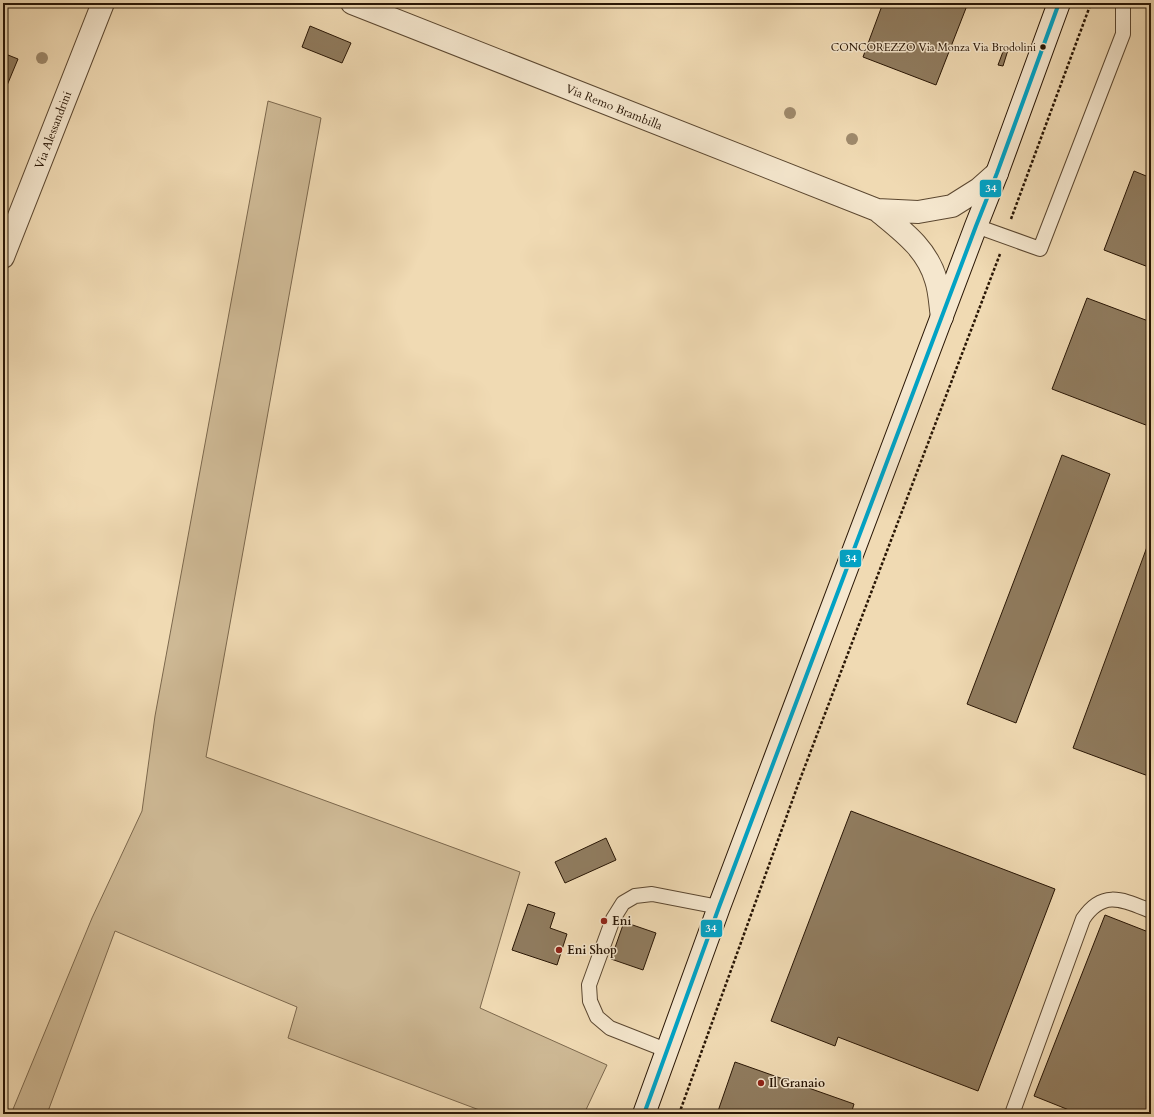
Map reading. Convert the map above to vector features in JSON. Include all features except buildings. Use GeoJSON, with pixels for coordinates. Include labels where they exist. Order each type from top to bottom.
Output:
{"type":"FeatureCollection","features":[{"type":"Feature","properties":{"kind":"main road","name":"Via Alessandrini"},"geometry":{"type":"LineString","coordinates":[[3,257],[103,3]]}},
{"type":"Feature","properties":{"kind":"main road","name":"Via Remo Brambilla"},"geometry":{"type":"LineString","coordinates":[[352,3],[877,210],[906,234],[924,253],[936,280],[942,317]]}},
{"type":"Feature","properties":{"kind":"main road"},"geometry":{"type":"LineString","coordinates":[[644,1114],[719,907],[997,173],[1059,3]]}},
{"type":"Feature","properties":{"kind":"main road","name":"Via Remo Brambilla"},"geometry":{"type":"LineString","coordinates":[[877,210],[918,212],[952,206],[979,189],[997,173]]}},
{"type":"Feature","properties":{"kind":"lane"},"geometry":{"type":"LineString","coordinates":[[976,226],[1040,249],[1123,34],[1123,3]]}},
{"type":"Feature","properties":{"kind":"lane"},"geometry":{"type":"LineString","coordinates":[[666,1050],[610,1028],[597,1017],[590,1001],[589,986],[612,919],[623,903],[635,896],[652,894],[719,907]]}},
{"type":"Feature","properties":{"kind":"lane"},"geometry":{"type":"LineString","coordinates":[[1012,1114],[1082,919],[1096,904],[1106,900],[1116,899],[1151,911]]}},
{"type":"Feature","properties":{"kind":"path"},"geometry":{"type":"LineString","coordinates":[[679,1114],[800,782],[1006,236],[1014,210],[1091,3]]}},
{"type":"Feature","properties":{"kind":"shaded area"},"geometry":{"type":"Polygon","coordinates":[[[268,101],[321,118],[206,757],[520,872],[480,1008],[607,1065],[584,1114],[490,1114],[288,1038],[297,1007],[115,931],[47,1114],[11,1114],[92,918],[142,811],[155,716],[268,101]]]}},
{"type":"Feature","properties":{"kind":"transit line","name":"34"},"geometry":{"type":"LineString","coordinates":[[644,1114],[719,907],[997,173],[1059,3]]}},
{"type":"Feature","properties":{"kind":"place","name":"CONCOREZZO Via Monza Via Brodolini"},"geometry":{"type":"Point","coordinates":[1043,47]}},
{"type":"Feature","properties":{"kind":"place","name":"Eni"},"geometry":{"type":"Point","coordinates":[604,921]}},
{"type":"Feature","properties":{"kind":"place","name":"Eni Shop"},"geometry":{"type":"Point","coordinates":[559,950]}},
{"type":"Feature","properties":{"kind":"place","name":"Il Granaio"},"geometry":{"type":"Point","coordinates":[761,1083]}}]}
